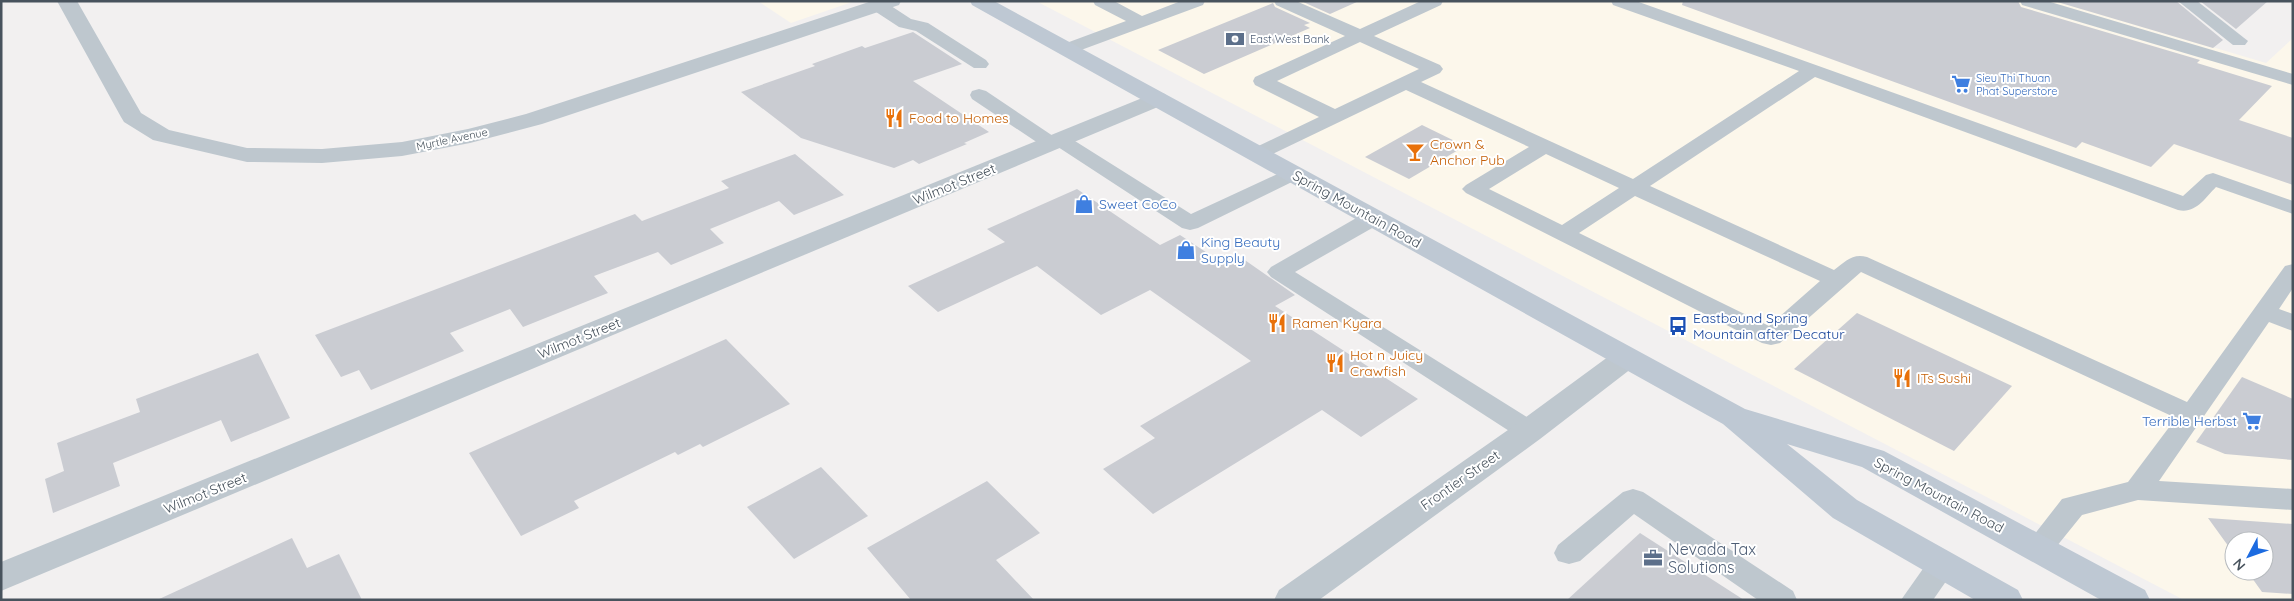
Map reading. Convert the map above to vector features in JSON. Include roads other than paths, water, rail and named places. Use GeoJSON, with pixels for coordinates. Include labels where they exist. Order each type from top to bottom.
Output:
{"type":"FeatureCollection","features":[{"type":"Feature","properties":{"kind":"main road","name":"Spring Mountain Road"},"geometry":{"type":"LineString","coordinates":[[979,1],[1734,417],[1846,509],[2005,600]]}},
{"type":"Feature","properties":{"kind":"main road","name":"Spring Mountain Road"},"geometry":{"type":"LineString","coordinates":[[1734,417],[1873,459],[2132,600]]}},
{"type":"Feature","properties":{"kind":"street","name":"Myrtle Avenue"},"geometry":{"type":"LineString","coordinates":[[67,1],[132,117],[161,135],[247,155],[322,156],[402,149],[470,136],[534,118],[885,4]]}},
{"type":"Feature","properties":{"kind":"street","name":"Wilmot Street"},"geometry":{"type":"LineString","coordinates":[[1,577],[1158,99]]}},
{"type":"Feature","properties":{"kind":"street","name":"Frontier Street"},"geometry":{"type":"LineString","coordinates":[[1292,600],[1529,431],[1626,358]]}},
{"type":"Feature","properties":{"kind":"lane"},"geometry":{"type":"LineString","coordinates":[[1101,1],[1141,22]]}},
{"type":"Feature","properties":{"kind":"lane"},"geometry":{"type":"LineString","coordinates":[[1066,49],[1197,1]]}},
{"type":"Feature","properties":{"kind":"lane"},"geometry":{"type":"LineString","coordinates":[[1257,154],[1434,69],[1282,1]]}},
{"type":"Feature","properties":{"kind":"lane"},"geometry":{"type":"LineString","coordinates":[[1335,117],[1262,81],[1435,1]]}},
{"type":"Feature","properties":{"kind":"lane"},"geometry":{"type":"LineString","coordinates":[[1619,1],[2186,206],[2213,179],[2293,208]]}},
{"type":"Feature","properties":{"kind":"lane"},"geometry":{"type":"LineString","coordinates":[[2028,1],[2293,80]]}},
{"type":"Feature","properties":{"kind":"lane"},"geometry":{"type":"LineString","coordinates":[[2186,1],[2239,41]]}},
{"type":"Feature","properties":{"kind":"lane"},"geometry":{"type":"LineString","coordinates":[[885,4],[905,24],[922,27],[980,64]]}},
{"type":"Feature","properties":{"kind":"lane"},"geometry":{"type":"LineString","coordinates":[[1563,234],[1813,70]]}},
{"type":"Feature","properties":{"kind":"lane"},"geometry":{"type":"LineString","coordinates":[[1407,83],[1836,280]]}},
{"type":"Feature","properties":{"kind":"lane"},"geometry":{"type":"LineString","coordinates":[[979,95],[1190,223],[1293,174]]}},
{"type":"Feature","properties":{"kind":"lane"},"geometry":{"type":"LineString","coordinates":[[1545,146],[1473,190],[1771,337],[1859,262],[2192,415]]}},
{"type":"Feature","properties":{"kind":"lane"},"geometry":{"type":"LineString","coordinates":[[1373,218],[1279,272],[1529,431]]}},
{"type":"Feature","properties":{"kind":"lane"},"geometry":{"type":"LineString","coordinates":[[2138,490],[2293,271]]}},
{"type":"Feature","properties":{"kind":"lane"},"geometry":{"type":"LineString","coordinates":[[2265,312],[2293,323]]}},
{"type":"Feature","properties":{"kind":"lane"},"geometry":{"type":"LineString","coordinates":[[2038,549],[2072,507],[2138,490],[2293,500]]}},
{"type":"Feature","properties":{"kind":"lane"},"geometry":{"type":"LineString","coordinates":[[1569,553],[1632,499],[1782,600]]}},
{"type":"Feature","properties":{"kind":"lane"},"geometry":{"type":"LineString","coordinates":[[1916,600],[1943,564]]}},
{"type":"Feature","properties":{"kind":"place","name":"East West Bank"},"geometry":{"type":"Point","coordinates":[1235,39]}},
{"type":"Feature","properties":{"kind":"place","name":"Sieu Thi Thuan Phat Superstore"},"geometry":{"type":"Point","coordinates":[1961,84]}},
{"type":"Feature","properties":{"kind":"place","name":"Food to Homes"},"geometry":{"type":"Point","coordinates":[894,118]}},
{"type":"Feature","properties":{"kind":"place","name":"Crown & Anchor Pub"},"geometry":{"type":"Point","coordinates":[1415,152]}},
{"type":"Feature","properties":{"kind":"place","name":"Sweet CoCo"},"geometry":{"type":"Point","coordinates":[1084,204]}},
{"type":"Feature","properties":{"kind":"place","name":"King Beauty Supply"},"geometry":{"type":"Point","coordinates":[1186,250]}},
{"type":"Feature","properties":{"kind":"place","name":"Ramen Kyara"},"geometry":{"type":"Point","coordinates":[1277,323]}},
{"type":"Feature","properties":{"kind":"place","name":"Eastbound Spring Mountain after Decatur"},"geometry":{"type":"Point","coordinates":[1678,326]}},
{"type":"Feature","properties":{"kind":"place","name":"Hot n Juicy Crawfish"},"geometry":{"type":"Point","coordinates":[1335,363]}},
{"type":"Feature","properties":{"kind":"place","name":"ITs Sushi"},"geometry":{"type":"Point","coordinates":[1902,378]}},
{"type":"Feature","properties":{"kind":"place","name":"Terrible Herbst"},"geometry":{"type":"Point","coordinates":[2252,421]}},
{"type":"Feature","properties":{"kind":"place","name":"Nevada Tax Solutions"},"geometry":{"type":"Point","coordinates":[1653,558]}}]}
